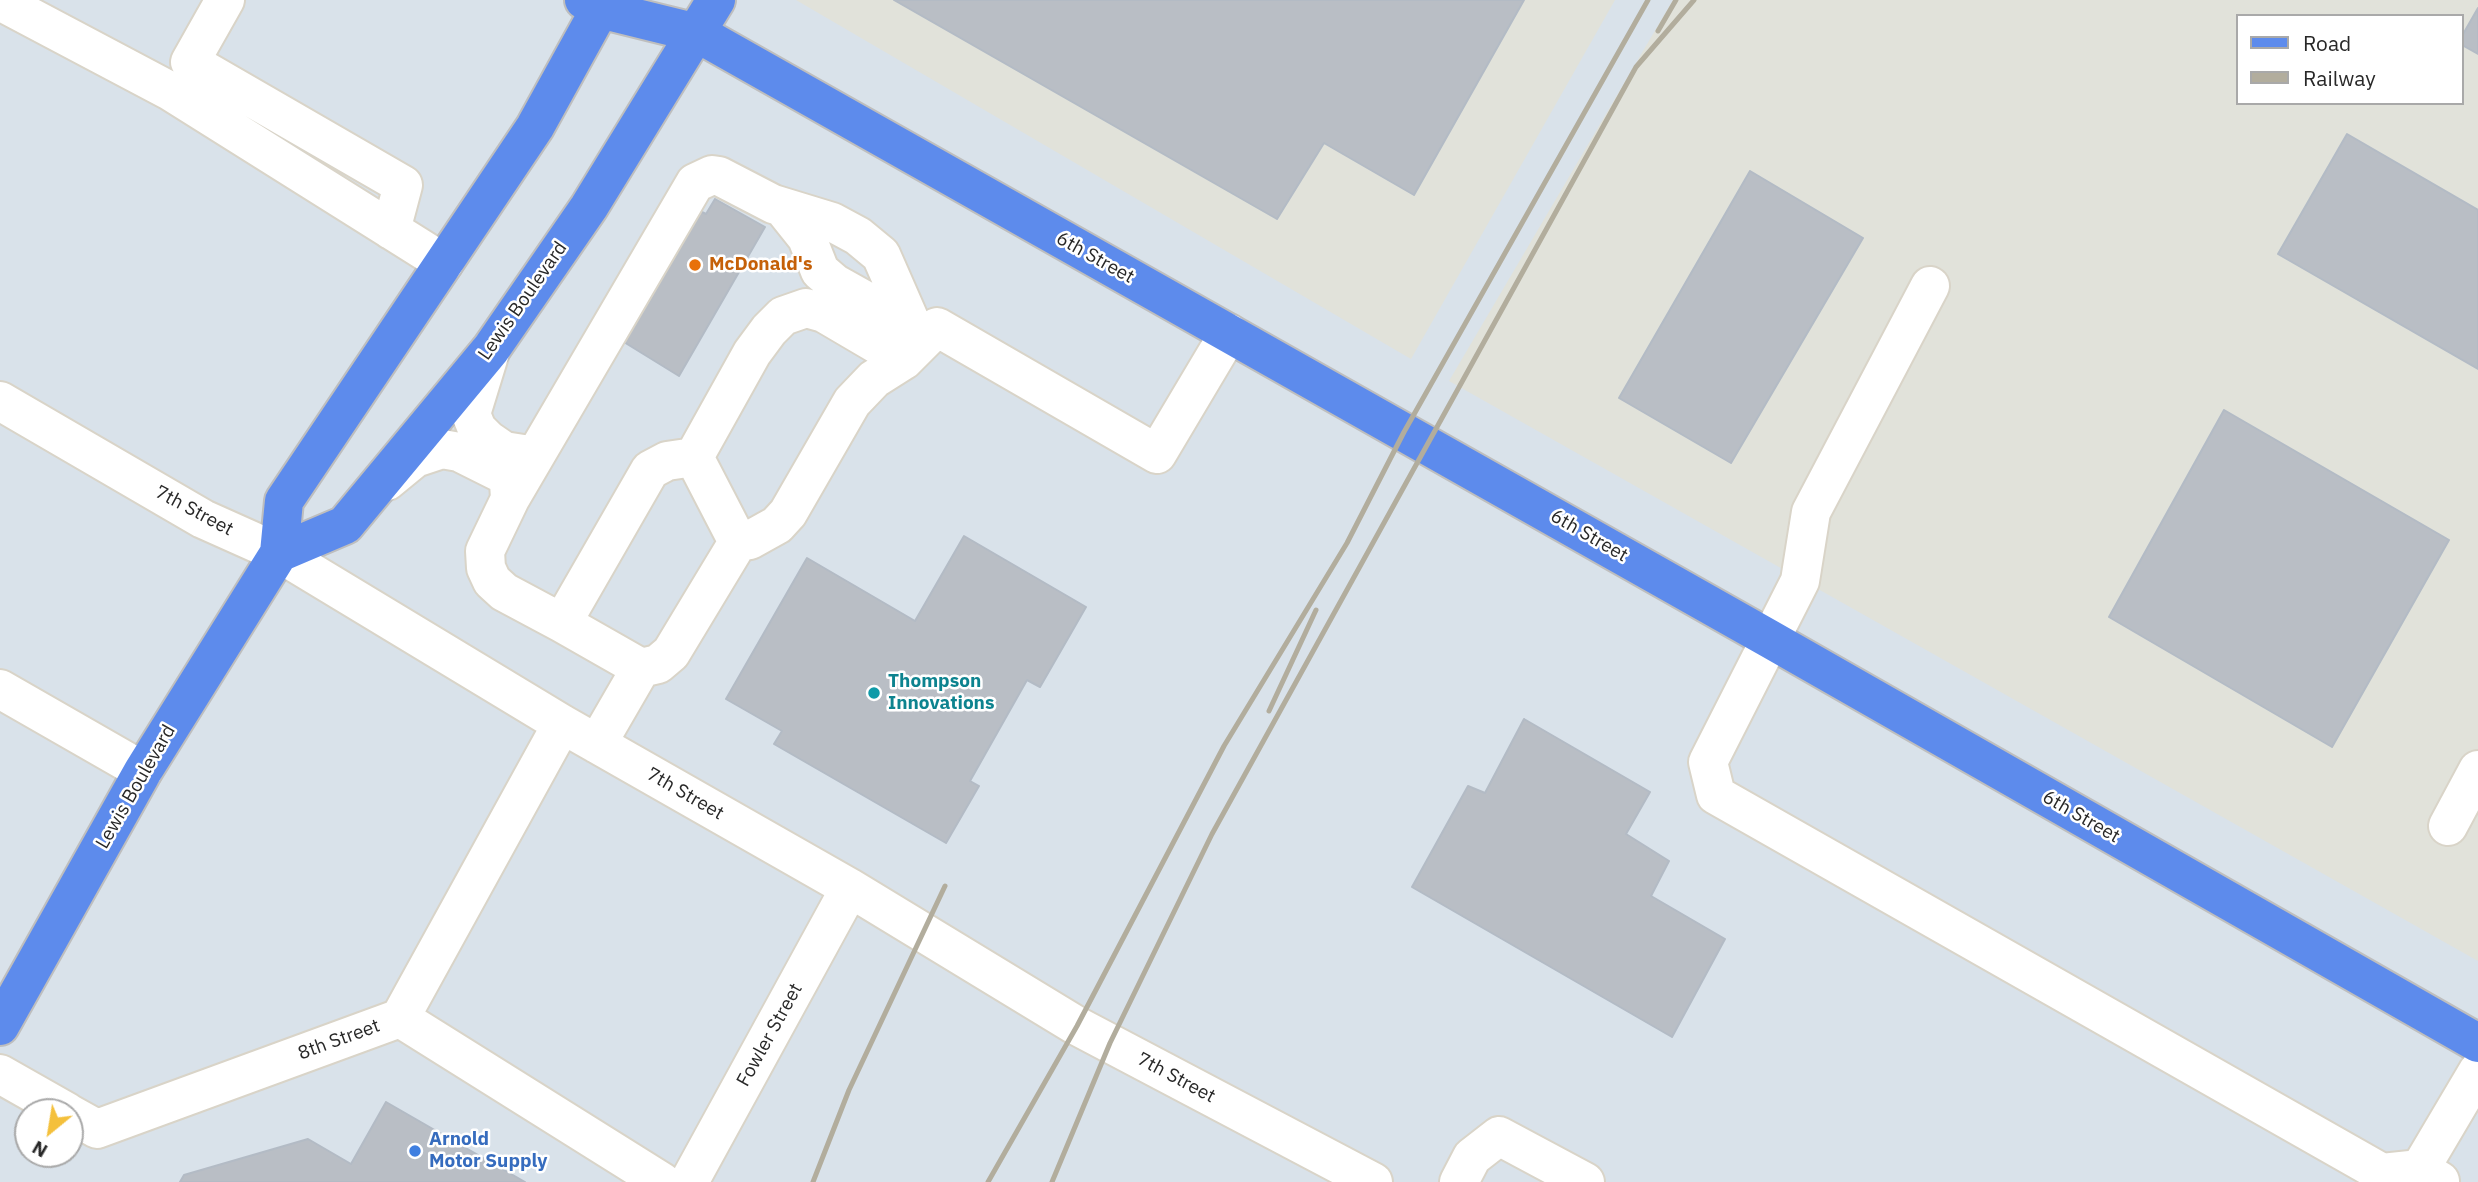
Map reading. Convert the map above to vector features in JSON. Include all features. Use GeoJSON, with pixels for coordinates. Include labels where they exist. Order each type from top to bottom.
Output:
{"type":"FeatureCollection","features":[{"type":"Feature","properties":{"kind":"main road","name":"6th Street"},"geometry":{"type":"LineString","coordinates":[[671,0],[697,33]]}},
{"type":"Feature","properties":{"kind":"main road","name":"Lewis Boulevard"},"geometry":{"type":"LineString","coordinates":[[279,553],[345,525],[491,349],[589,207],[716,0]]}},
{"type":"Feature","properties":{"kind":"main road","name":"6th Street"},"geometry":{"type":"LineString","coordinates":[[596,3],[697,33],[2478,1043]]}},
{"type":"Feature","properties":{"kind":"main road","name":"Lewis Boulevard"},"geometry":{"type":"LineString","coordinates":[[0,1026],[143,771],[279,553],[284,500],[535,127],[596,3]]}},
{"type":"Feature","properties":{"kind":"street"},"geometry":{"type":"LineString","coordinates":[[225,0],[190,62],[403,185],[391,230]]}},
{"type":"Feature","properties":{"kind":"street"},"geometry":{"type":"LineString","coordinates":[[0,1],[170,91],[444,263]]}},
{"type":"Feature","properties":{"kind":"street"},"geometry":{"type":"LineString","coordinates":[[738,542],[671,653],[658,664],[640,668],[504,592],[492,581],[486,568],[485,551],[510,499],[695,183],[712,174],[719,176],[783,208],[832,222],[858,236],[881,255],[912,352]]}},
{"type":"Feature","properties":{"kind":"street"},"geometry":{"type":"LineString","coordinates":[[783,208],[807,238],[820,271],[834,283],[886,312],[912,352]]}},
{"type":"Feature","properties":{"kind":"street"},"geometry":{"type":"LineString","coordinates":[[1930,286],[1811,512],[1800,581],[1768,638],[1708,762],[1716,795],[2382,1173],[2431,1176],[2478,1071]]}},
{"type":"Feature","properties":{"kind":"street"},"geometry":{"type":"LineString","coordinates":[[694,457],[752,353],[783,316],[795,310],[806,308],[824,313],[912,352]]}},
{"type":"Feature","properties":{"kind":"street"},"geometry":{"type":"LineString","coordinates":[[738,542],[751,540],[777,525],[788,513],[852,402],[874,379],[912,352],[937,327],[1157,454],[1229,333]]}},
{"type":"Feature","properties":{"kind":"street"},"geometry":{"type":"LineString","coordinates":[[491,349],[471,414],[477,429],[504,451],[523,454],[550,429]]}},
{"type":"Feature","properties":{"kind":"street","name":"7th Street"},"geometry":{"type":"LineString","coordinates":[[0,401],[203,519],[279,553],[562,724],[850,888],[1077,1026],[1373,1182]]}},
{"type":"Feature","properties":{"kind":"street"},"geometry":{"type":"LineString","coordinates":[[369,496],[415,458],[442,449],[459,452],[503,474],[509,482],[510,499]]}},
{"type":"Feature","properties":{"kind":"street"},"geometry":{"type":"LineString","coordinates":[[694,457],[738,542]]}},
{"type":"Feature","properties":{"kind":"street"},"geometry":{"type":"LineString","coordinates":[[562,623],[650,470],[667,461],[694,457]]}},
{"type":"Feature","properties":{"kind":"street"},"geometry":{"type":"LineString","coordinates":[[597,744],[640,668]]}},
{"type":"Feature","properties":{"kind":"street"},"geometry":{"type":"LineString","coordinates":[[0,689],[143,771]]}},
{"type":"Feature","properties":{"kind":"street"},"geometry":{"type":"LineString","coordinates":[[400,1018],[562,724]]}},
{"type":"Feature","properties":{"kind":"street"},"geometry":{"type":"LineString","coordinates":[[2448,826],[2478,770]]}},
{"type":"Feature","properties":{"kind":"street","name":"Fowler Street"},"geometry":{"type":"LineString","coordinates":[[689,1182],[850,888]]}},
{"type":"Feature","properties":{"kind":"street","name":"8th Street"},"geometry":{"type":"LineString","coordinates":[[84,1122],[97,1129],[400,1018],[662,1182]]}},
{"type":"Feature","properties":{"kind":"street","name":"8th Street"},"geometry":{"type":"LineString","coordinates":[[0,1074],[42,1098]]}},
{"type":"Feature","properties":{"kind":"street"},"geometry":{"type":"LineString","coordinates":[[1460,1182],[1472,1157],[1499,1136],[1585,1182]]}},
{"type":"Feature","properties":{"kind":"shaded area"},"geometry":{"type":"Polygon","coordinates":[[[796,0],[1615,0],[1411,359],[796,0]]]}},
{"type":"Feature","properties":{"kind":"shaded area"},"geometry":{"type":"Polygon","coordinates":[[[1673,0],[2478,0],[2478,961],[1449,381],[1673,0]]]}},
{"type":"Feature","properties":{"kind":"building"},"geometry":{"type":"Polygon","coordinates":[[[894,0],[1524,0],[1414,195],[1324,143],[1277,219],[894,0]]]}},
{"type":"Feature","properties":{"kind":"building"},"geometry":{"type":"Polygon","coordinates":[[[2478,8],[2478,54],[2464,46],[2464,32],[2478,8]]]}},
{"type":"Feature","properties":{"kind":"building"},"geometry":{"type":"Polygon","coordinates":[[[2347,134],[2478,210],[2478,369],[2278,254],[2347,134]]]}},
{"type":"Feature","properties":{"kind":"building"},"geometry":{"type":"Polygon","coordinates":[[[1750,171],[1863,238],[1731,463],[1619,398],[1750,171]]]}},
{"type":"Feature","properties":{"kind":"building","name":"McDonald's"},"geometry":{"type":"Polygon","coordinates":[[[715,199],[765,227],[679,376],[619,339],[688,205],[706,214],[715,199]]]}},
{"type":"Feature","properties":{"kind":"building"},"geometry":{"type":"Polygon","coordinates":[[[2224,410],[2449,540],[2332,747],[2109,617],[2224,410]]]}},
{"type":"Feature","properties":{"kind":"building","name":"Thompson Innovations"},"geometry":{"type":"Polygon","coordinates":[[[964,536],[1086,607],[1040,687],[1027,680],[970,781],[979,786],[946,843],[774,744],[782,731],[726,699],[807,558],[915,621],[964,536]]]}},
{"type":"Feature","properties":{"kind":"building"},"geometry":{"type":"Polygon","coordinates":[[[1524,719],[1650,792],[1626,834],[1669,861],[1651,896],[1725,939],[1672,1037],[1412,887],[1468,786],[1485,793],[1524,719]]]}},
{"type":"Feature","properties":{"kind":"building","name":"Arnold Motor Supply"},"geometry":{"type":"Polygon","coordinates":[[[386,1102],[525,1182],[180,1182],[184,1175],[308,1139],[351,1164],[386,1102]]]}},
{"type":"Feature","properties":{"kind":"railway"},"geometry":{"type":"LineString","coordinates":[[988,1182],[1077,1026],[1224,746],[1347,543],[1404,432],[1648,0]]}},
{"type":"Feature","properties":{"kind":"railway"},"geometry":{"type":"LineString","coordinates":[[1658,31],[1676,0]]}},
{"type":"Feature","properties":{"kind":"railway"},"geometry":{"type":"LineString","coordinates":[[1052,1182],[1110,1043],[1212,834],[1636,67],[1694,0]]}},
{"type":"Feature","properties":{"kind":"railway"},"geometry":{"type":"LineString","coordinates":[[1269,711],[1316,610]]}},
{"type":"Feature","properties":{"kind":"railway"},"geometry":{"type":"LineString","coordinates":[[813,1182],[849,1090],[945,886]]}},
{"type":"Feature","properties":{"kind":"place","name":"McDonald's"},"geometry":{"type":"Point","coordinates":[695,265]}},
{"type":"Feature","properties":{"kind":"place","name":"Thompson Innovations"},"geometry":{"type":"Point","coordinates":[874,693]}},
{"type":"Feature","properties":{"kind":"place","name":"Arnold Motor Supply"},"geometry":{"type":"Point","coordinates":[415,1151]}}]}
